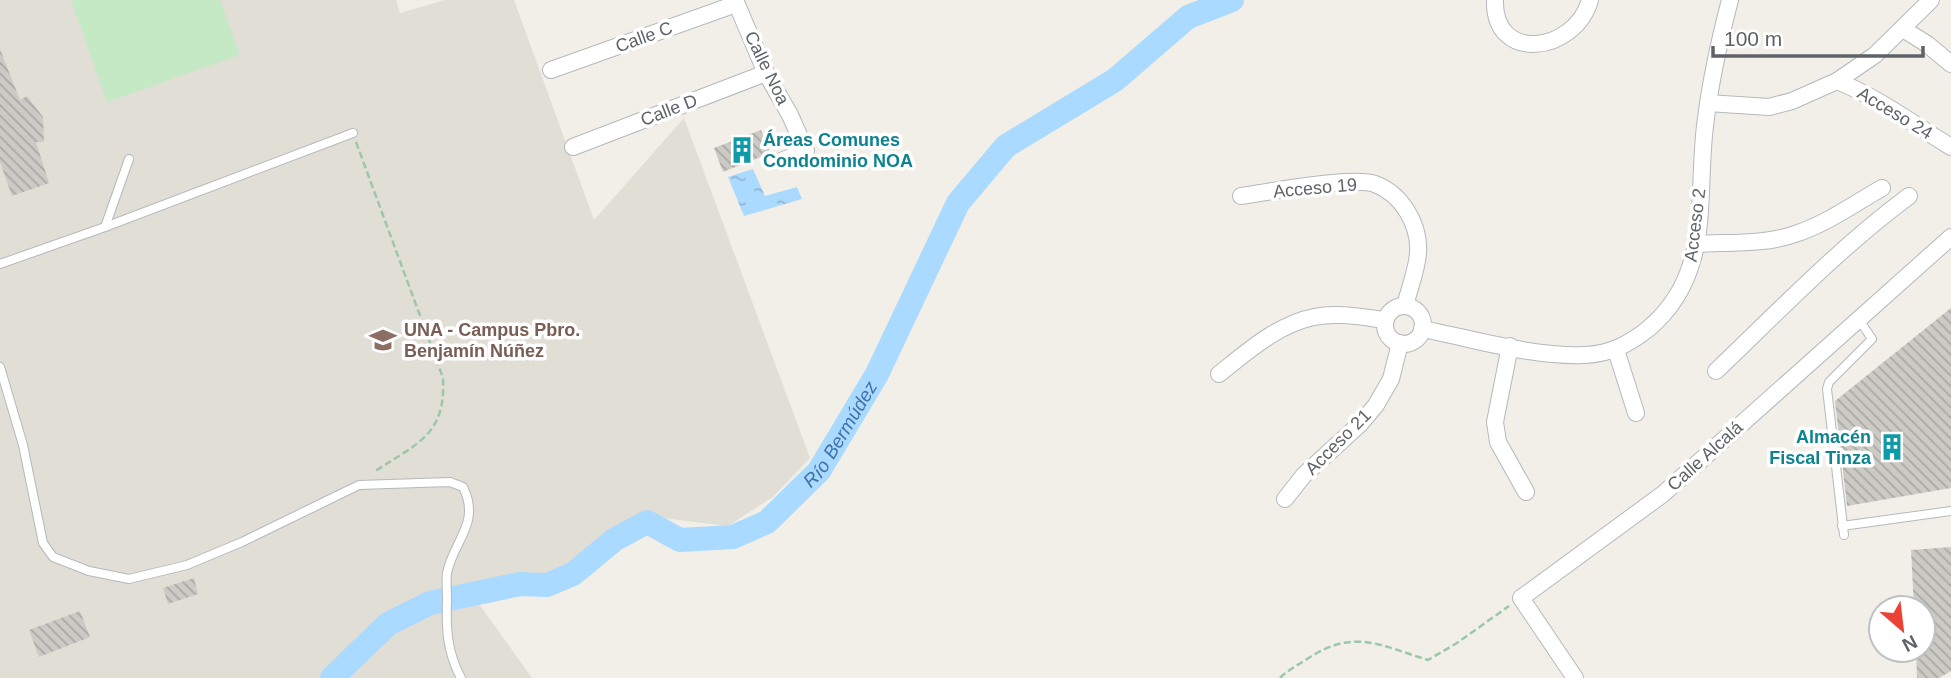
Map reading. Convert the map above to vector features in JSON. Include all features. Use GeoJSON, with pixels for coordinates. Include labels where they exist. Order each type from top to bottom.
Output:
{"type":"FeatureCollection","features":[{"type":"Feature","properties":{"kind":"street"},"geometry":{"type":"LineString","coordinates":[[1494,0],[1500,27],[1510,38],[1548,44],[1562,38],[1587,11],[1590,0]]}},
{"type":"Feature","properties":{"kind":"street","name":"Acceso 2"},"geometry":{"type":"LineString","coordinates":[[1422,329],[1510,346],[1568,355],[1588,355],[1616,350],[1662,317],[1679,296],[1688,276],[1696,244],[1708,103],[1716,55],[1730,0]]}},
{"type":"Feature","properties":{"kind":"street"},"geometry":{"type":"LineString","coordinates":[[1708,103],[1769,107],[1792,101],[1837,82],[1875,55],[1931,0]]}},
{"type":"Feature","properties":{"kind":"street","name":"Calle C"},"geometry":{"type":"LineString","coordinates":[[551,70],[736,2]]}},
{"type":"Feature","properties":{"kind":"street","name":"Calle Noa"},"geometry":{"type":"LineString","coordinates":[[736,2],[766,73],[790,115],[806,151],[781,161]]}},
{"type":"Feature","properties":{"kind":"street"},"geometry":{"type":"LineString","coordinates":[[1903,29],[1951,64]]}},
{"type":"Feature","properties":{"kind":"street","name":"Calle D"},"geometry":{"type":"LineString","coordinates":[[573,147],[766,73]]}},
{"type":"Feature","properties":{"kind":"street","name":"Acceso 24"},"geometry":{"type":"LineString","coordinates":[[1837,82],[1859,90],[1891,108],[1951,147]]}},
{"type":"Feature","properties":{"kind":"street","name":"Acceso 19"},"geometry":{"type":"LineString","coordinates":[[1241,195],[1353,182],[1374,184],[1392,193],[1409,213],[1417,233],[1418,253],[1405,306]]}},
{"type":"Feature","properties":{"kind":"street"},"geometry":{"type":"LineString","coordinates":[[1696,244],[1766,240],[1793,235],[1815,227],[1882,188]]}},
{"type":"Feature","properties":{"kind":"street"},"geometry":{"type":"LineString","coordinates":[[1716,371],[1819,270],[1909,196]]}},
{"type":"Feature","properties":{"kind":"street"},"geometry":{"type":"LineString","coordinates":[[1861,200],[1878,219]]}},
{"type":"Feature","properties":{"kind":"street","name":"Calle Alcalá"},"geometry":{"type":"LineString","coordinates":[[1521,598],[1663,494],[1951,237]]}},
{"type":"Feature","properties":{"kind":"street"},"geometry":{"type":"LineString","coordinates":[[1405,306],[1417,311],[1421,316],[1422,329],[1416,339],[1405,344],[1394,341],[1386,332],[1385,320],[1393,309],[1405,306]]}},
{"type":"Feature","properties":{"kind":"street"},"geometry":{"type":"LineString","coordinates":[[1219,374],[1247,351],[1283,328],[1313,317],[1342,314],[1385,320]]}},
{"type":"Feature","properties":{"kind":"street","name":"Acceso 21"},"geometry":{"type":"LineString","coordinates":[[1285,499],[1304,475],[1361,423],[1376,405],[1391,379],[1399,343]]}},
{"type":"Feature","properties":{"kind":"street"},"geometry":{"type":"LineString","coordinates":[[1510,346],[1495,422],[1498,442],[1526,492]]}},
{"type":"Feature","properties":{"kind":"street"},"geometry":{"type":"LineString","coordinates":[[1616,350],[1636,413]]}},
{"type":"Feature","properties":{"kind":"street"},"geometry":{"type":"LineString","coordinates":[[1521,598],[1575,678]]}},
{"type":"Feature","properties":{"kind":"lane"},"geometry":{"type":"LineString","coordinates":[[0,264],[105,228],[352,132]]}},
{"type":"Feature","properties":{"kind":"lane"},"geometry":{"type":"LineString","coordinates":[[105,228],[129,159]]}},
{"type":"Feature","properties":{"kind":"lane"},"geometry":{"type":"LineString","coordinates":[[1858,318],[1872,339],[1829,382],[1827,389],[1843,530],[1951,511]]}},
{"type":"Feature","properties":{"kind":"lane"},"geometry":{"type":"LineString","coordinates":[[0,366],[23,445],[43,543],[53,557],[89,571],[129,579],[187,565],[242,542],[359,485],[450,482],[463,487],[469,499],[470,517],[447,573],[446,633],[450,653],[461,678]]}},
{"type":"Feature","properties":{"kind":"path"},"geometry":{"type":"LineString","coordinates":[[352,132],[443,378],[444,399],[440,417],[429,435],[359,485]]}},
{"type":"Feature","properties":{"kind":"path"},"geometry":{"type":"LineString","coordinates":[[1280,678],[1320,650],[1343,641],[1370,642],[1428,660],[1521,598]]}},
{"type":"Feature","properties":{"kind":"shaded area","name":"UNA - Campus Pbro. Benjamín Núñez"},"geometry":{"type":"Polygon","coordinates":[[[0,0],[396,0],[400,13],[445,0],[514,0],[594,220],[684,118],[810,458],[773,497],[728,526],[645,516],[614,534],[570,570],[547,578],[515,574],[466,586],[532,678],[0,678],[0,0]]]}},
{"type":"Feature","properties":{"kind":"green space"},"geometry":{"type":"Polygon","coordinates":[[[71,0],[220,0],[240,55],[107,102],[71,0]]]}},
{"type":"Feature","properties":{"kind":"water"},"geometry":{"type":"Polygon","coordinates":[[[753,169],[765,196],[797,187],[802,199],[744,216],[728,177],[753,169]]]}},
{"type":"Feature","properties":{"kind":"building"},"geometry":{"type":"Polygon","coordinates":[[[0,49],[20,100],[27,96],[43,117],[44,142],[36,142],[49,183],[12,196],[0,162],[0,49]]]}},
{"type":"Feature","properties":{"kind":"building","name":"Áreas Comunes Condominio NOA"},"geometry":{"type":"Polygon","coordinates":[[[761,130],[770,153],[723,172],[714,148],[761,130]]]}},
{"type":"Feature","properties":{"kind":"building","name":"Almacén Fiscal Tinza"},"geometry":{"type":"Polygon","coordinates":[[[1951,308],[1951,488],[1847,506],[1835,401],[1951,308]]]}},
{"type":"Feature","properties":{"kind":"building"},"geometry":{"type":"Polygon","coordinates":[[[1951,547],[1951,671],[1939,678],[1917,678],[1916,664],[1937,664],[1937,594],[1913,594],[1911,550],[1951,547]]]}},
{"type":"Feature","properties":{"kind":"building"},"geometry":{"type":"Polygon","coordinates":[[[194,578],[198,594],[168,604],[163,588],[194,578]]]}},
{"type":"Feature","properties":{"kind":"building"},"geometry":{"type":"Polygon","coordinates":[[[80,611],[90,637],[39,657],[29,630],[80,611]]]}},
{"type":"Feature","properties":{"kind":"waterway","name":"Río Bermúdez"},"geometry":{"type":"LineString","coordinates":[[332,678],[388,624],[430,603],[520,584],[547,585],[573,574],[614,540],[647,522],[680,540],[733,537],[767,522],[819,471],[877,374],[958,203],[1006,146],[1115,80],[1188,17],[1232,0]]}},
{"type":"Feature","properties":{"kind":"place","name":"Áreas Comunes Condominio NOA"},"geometry":{"type":"Point","coordinates":[742,150]}},
{"type":"Feature","properties":{"kind":"place","name":"UNA - Campus Pbro. Benjamín Núñez"},"geometry":{"type":"Point","coordinates":[383,340]}},
{"type":"Feature","properties":{"kind":"place","name":"Almacén Fiscal Tinza"},"geometry":{"type":"Point","coordinates":[1892,447]}}]}
